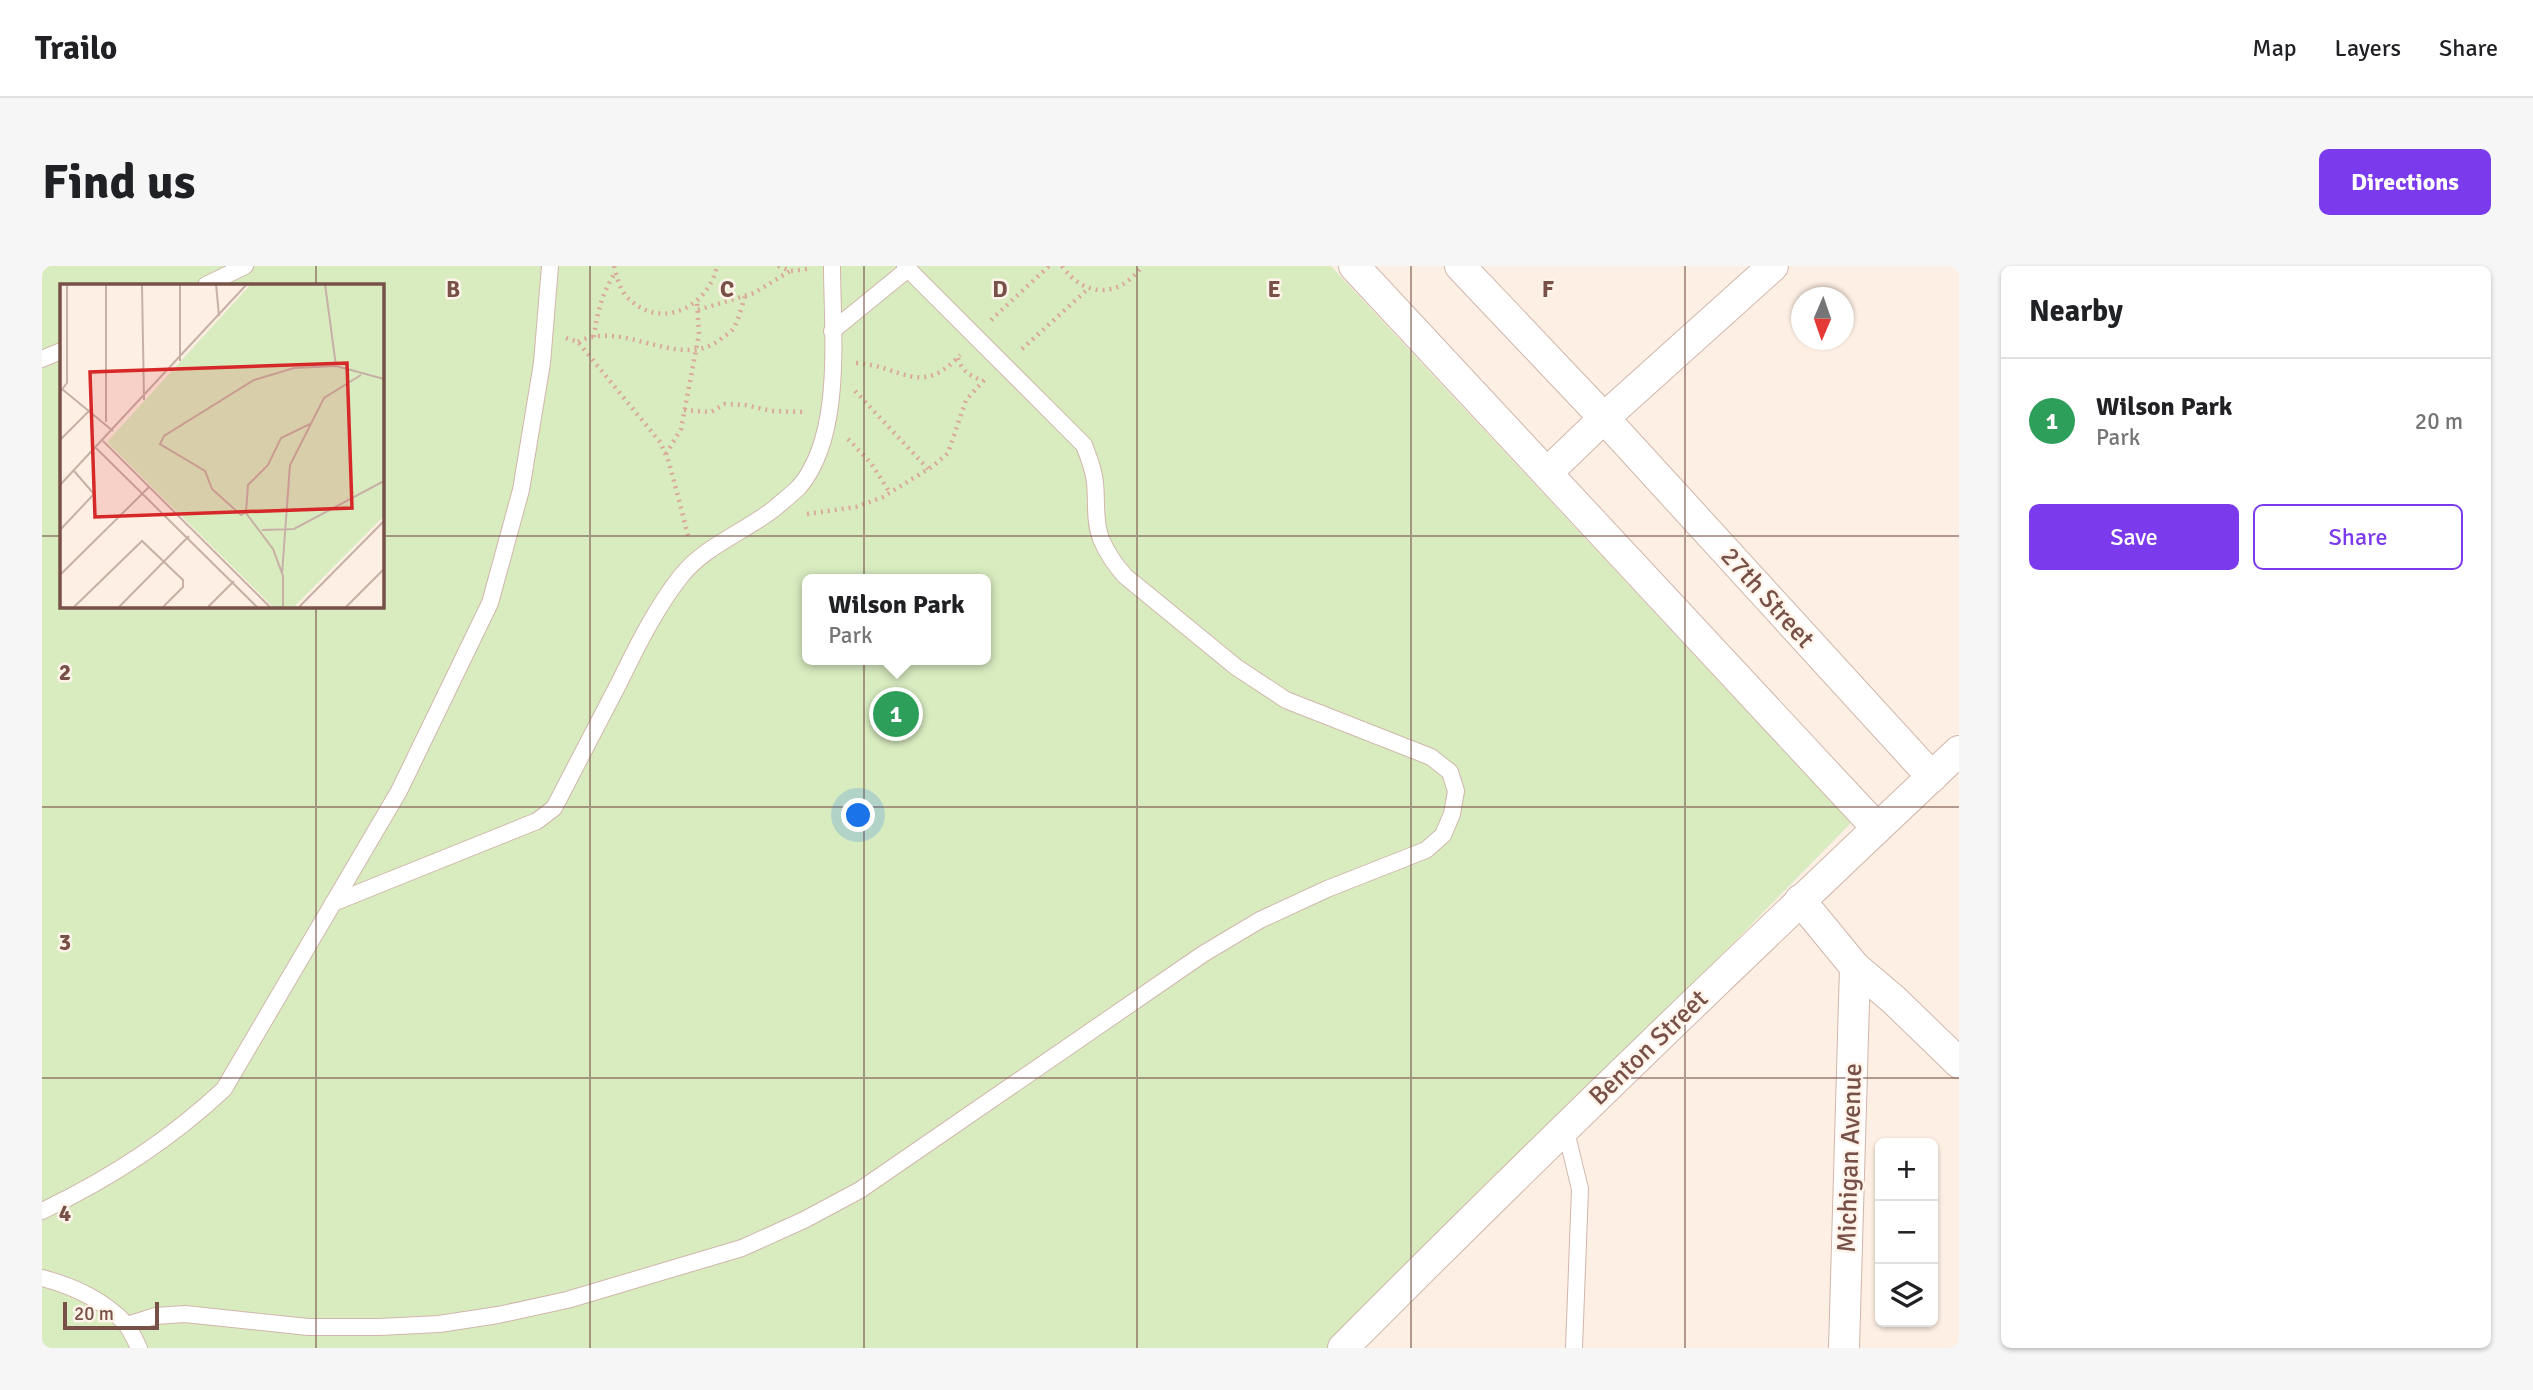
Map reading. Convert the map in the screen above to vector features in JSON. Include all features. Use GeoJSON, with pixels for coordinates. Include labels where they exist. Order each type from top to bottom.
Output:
{"type":"FeatureCollection","features":[{"type":"Feature","properties":{"kind":"street"},"geometry":{"type":"LineString","coordinates":[[1354,266],[1877,828]]}},
{"type":"Feature","properties":{"kind":"street","name":"27th Street"},"geometry":{"type":"LineString","coordinates":[[1460,266],[1604,418],[1932,777]]}},
{"type":"Feature","properties":{"kind":"street"},"geometry":{"type":"LineString","coordinates":[[1548,472],[1773,266]]}},
{"type":"Feature","properties":{"kind":"street","name":"Benton Street"},"geometry":{"type":"LineString","coordinates":[[1343,1348],[1565,1127],[1959,751]]}},
{"type":"Feature","properties":{"kind":"street"},"geometry":{"type":"LineString","coordinates":[[1800,900],[1855,967],[1894,1000],[1959,1063]]}},
{"type":"Feature","properties":{"kind":"street","name":"Michigan Avenue"},"geometry":{"type":"LineString","coordinates":[[1844,1348],[1855,967]]}},
{"type":"Feature","properties":{"kind":"lane"},"geometry":{"type":"LineString","coordinates":[[208,284],[245,266]]}},
{"type":"Feature","properties":{"kind":"lane"},"geometry":{"type":"LineString","coordinates":[[42,1212],[125,1164],[194,1118],[224,1089],[399,792],[490,603],[521,490],[544,334],[550,266]]}},
{"type":"Feature","properties":{"kind":"lane"},"geometry":{"type":"LineString","coordinates":[[333,903],[537,821],[554,808],[658,606],[695,563],[775,508],[799,486],[814,462],[829,416],[832,383],[832,331],[824,267]]}},
{"type":"Feature","properties":{"kind":"lane"},"geometry":{"type":"LineString","coordinates":[[127,1325],[155,1316],[185,1314],[308,1327],[439,1324],[567,1300],[742,1248],[804,1220],[860,1190],[1192,961],[1260,920],[1327,889],[1426,850],[1443,835],[1452,814],[1456,791],[1450,772],[1431,757],[1286,700],[1236,667],[1125,576],[1112,562],[1100,537],[1092,464],[1084,446],[906,267],[832,331]]}},
{"type":"Feature","properties":{"kind":"lane"},"geometry":{"type":"LineString","coordinates":[[42,359],[60,351]]}},
{"type":"Feature","properties":{"kind":"lane"},"geometry":{"type":"LineString","coordinates":[[1565,1127],[1580,1189],[1573,1348]]}},
{"type":"Feature","properties":{"kind":"lane"},"geometry":{"type":"LineString","coordinates":[[42,1278],[59,1282],[100,1301],[127,1325],[139,1348]]}},
{"type":"Feature","properties":{"kind":"path"},"geometry":{"type":"LineString","coordinates":[[615,269],[617,281],[626,296],[639,306],[673,313],[697,302],[712,284],[717,266]]}},
{"type":"Feature","properties":{"kind":"path"},"geometry":{"type":"LineString","coordinates":[[778,266],[790,271]]}},
{"type":"Feature","properties":{"kind":"path"},"geometry":{"type":"LineString","coordinates":[[852,362],[922,379],[936,376],[958,358],[974,335],[1049,266]]}},
{"type":"Feature","properties":{"kind":"path"},"geometry":{"type":"LineString","coordinates":[[1062,266],[1080,285],[1107,290],[1123,285],[1135,276],[1142,266]]}},
{"type":"Feature","properties":{"kind":"path"},"geometry":{"type":"LineString","coordinates":[[698,310],[754,293],[790,271],[824,267]]}},
{"type":"Feature","properties":{"kind":"path"},"geometry":{"type":"LineString","coordinates":[[594,337],[597,311],[615,269]]}},
{"type":"Feature","properties":{"kind":"path"},"geometry":{"type":"LineString","coordinates":[[775,508],[792,515],[856,507],[890,493],[929,469],[947,453],[966,400],[994,369],[1005,366],[1089,288]]}},
{"type":"Feature","properties":{"kind":"path"},"geometry":{"type":"LineString","coordinates":[[578,342],[606,335],[677,349],[696,350],[714,345],[733,329],[745,296]]}},
{"type":"Feature","properties":{"kind":"path"},"geometry":{"type":"LineString","coordinates":[[666,454],[681,429],[699,334],[697,302]]}},
{"type":"Feature","properties":{"kind":"path"},"geometry":{"type":"LineString","coordinates":[[544,334],[578,342],[660,442],[666,454],[695,563]]}},
{"type":"Feature","properties":{"kind":"path"},"geometry":{"type":"LineString","coordinates":[[958,358],[961,367],[970,376],[983,381]]}},
{"type":"Feature","properties":{"kind":"path"},"geometry":{"type":"LineString","coordinates":[[852,387],[929,469]]}},
{"type":"Feature","properties":{"kind":"path"},"geometry":{"type":"LineString","coordinates":[[684,410],[711,412],[724,404],[829,416],[871,463],[890,493]]}},
{"type":"Feature","properties":{"kind":"green space"},"geometry":{"type":"Polygon","coordinates":[[[42,266],[1331,266],[1851,823],[1335,1348],[42,1348],[42,266]]]}},
{"type":"Feature","properties":{"kind":"place","name":"Wilson Park"},"geometry":{"type":"Point","coordinates":[896,714]}}]}
